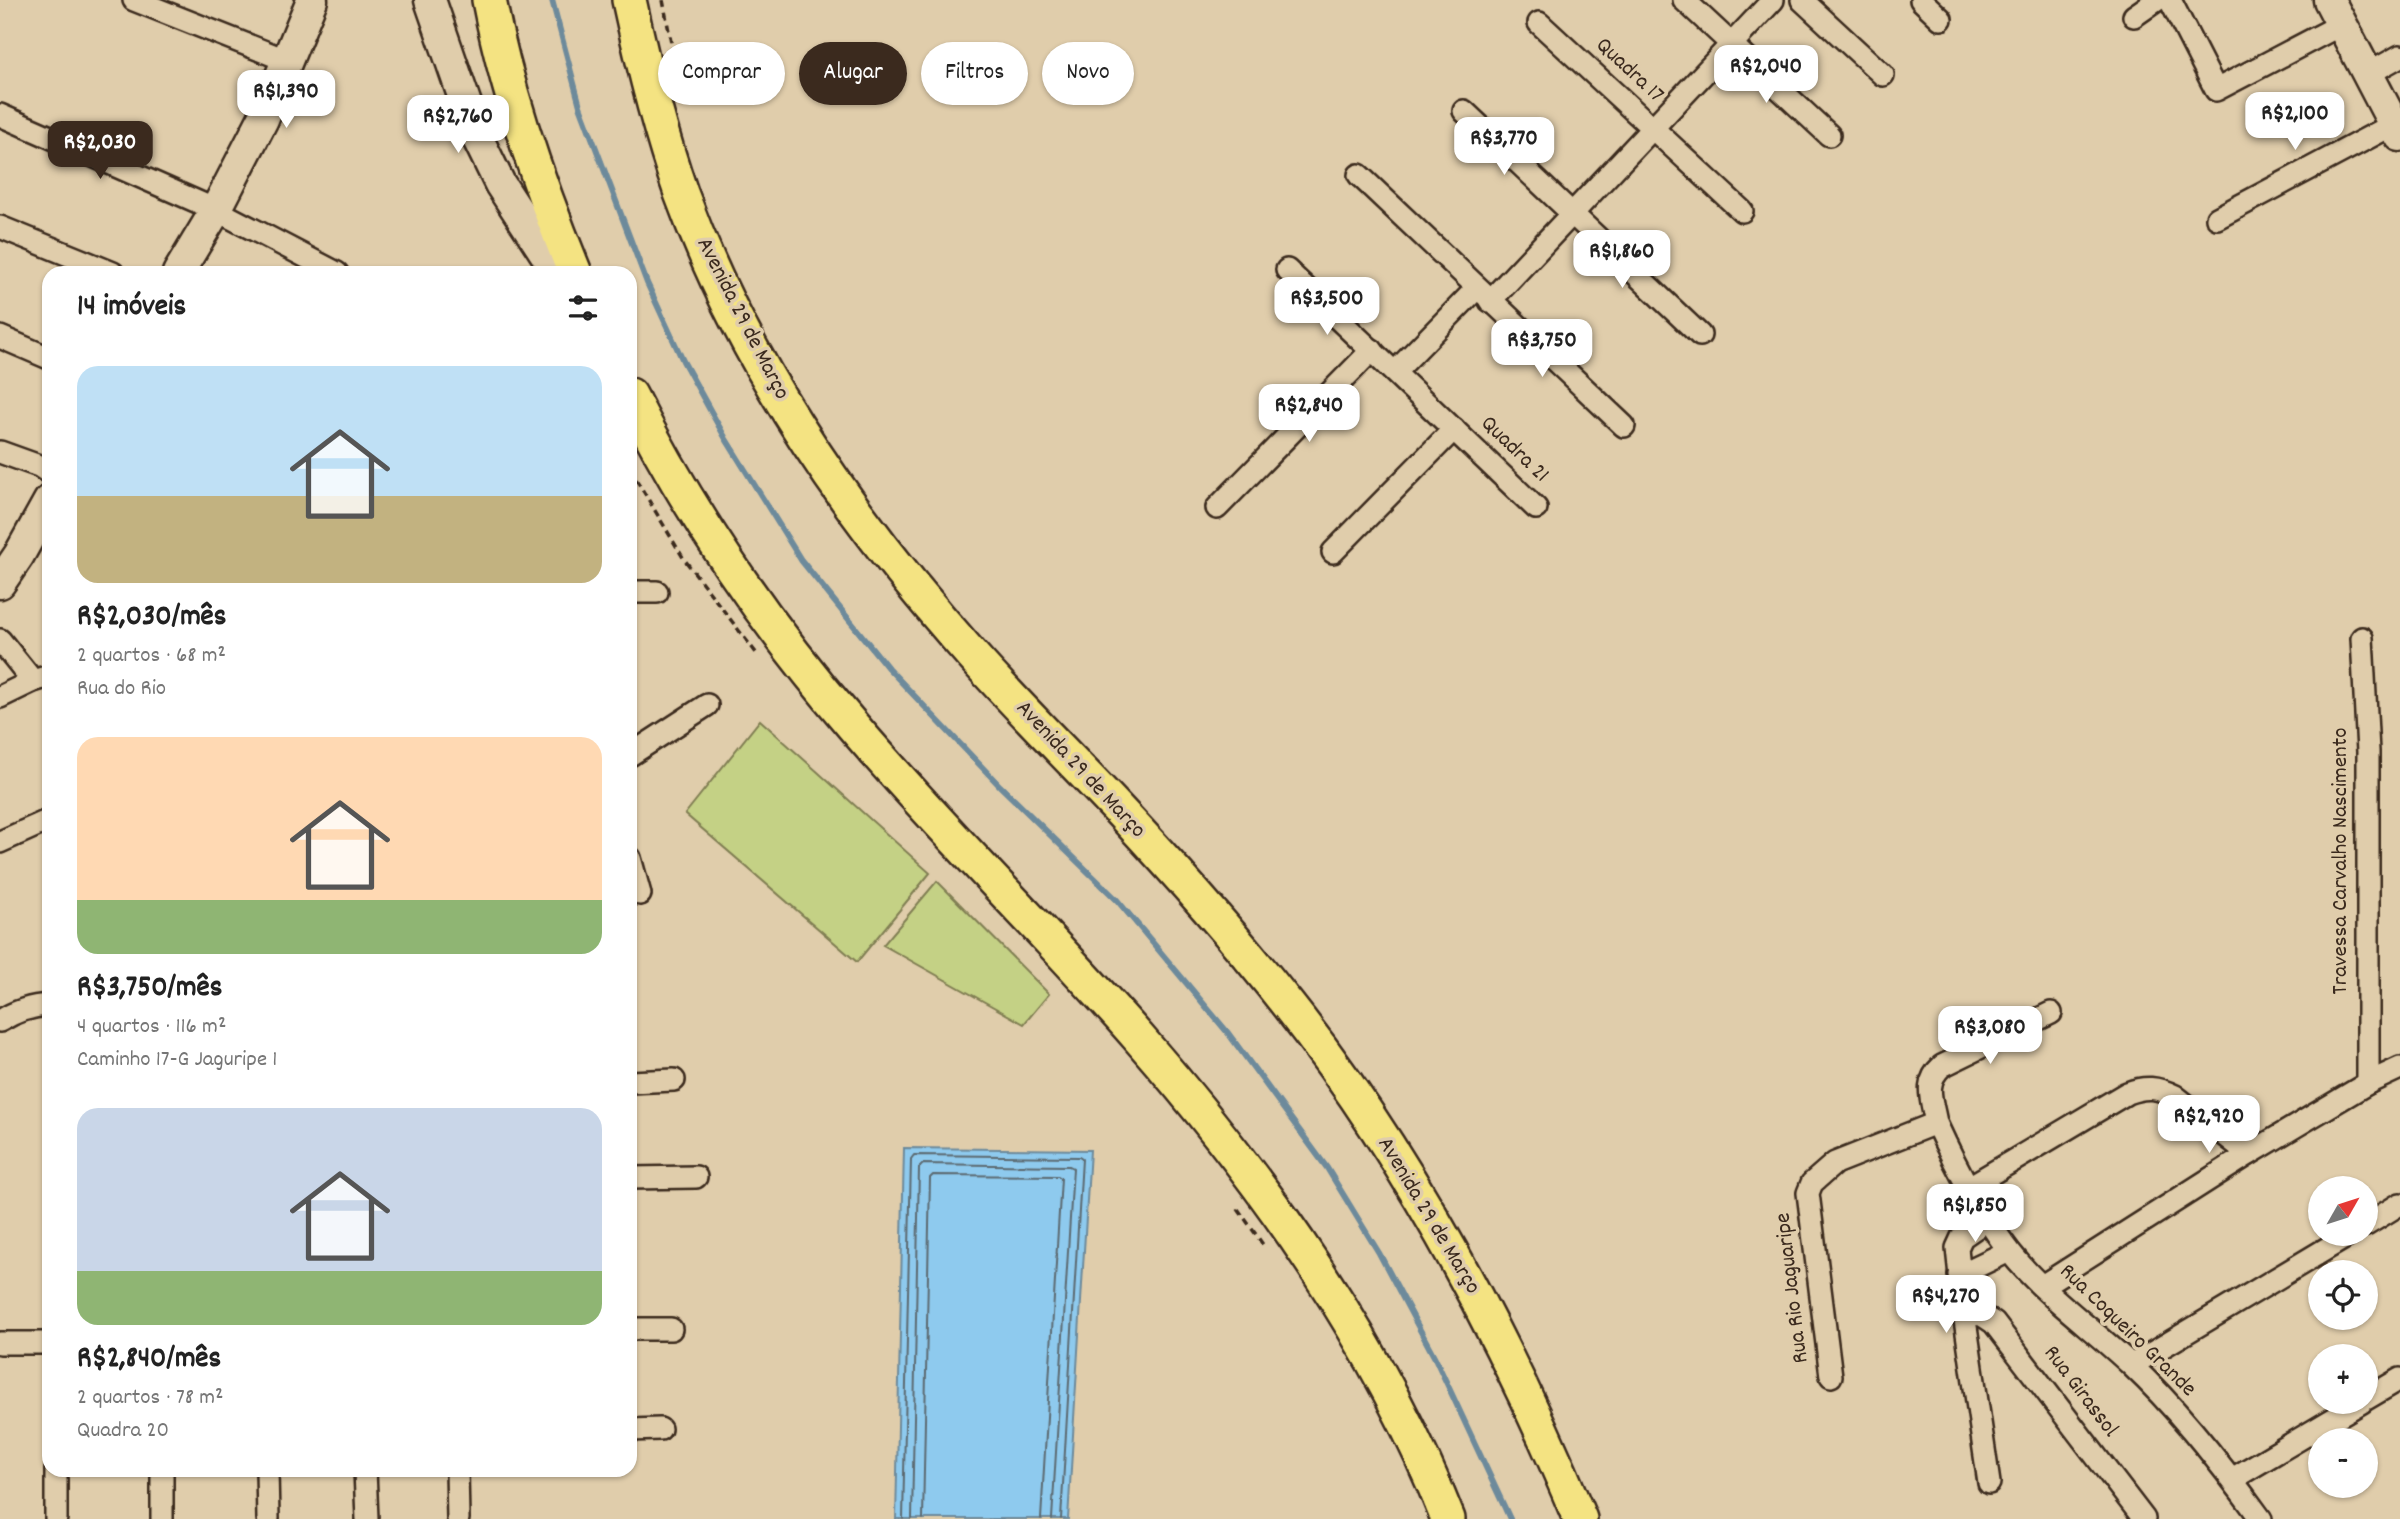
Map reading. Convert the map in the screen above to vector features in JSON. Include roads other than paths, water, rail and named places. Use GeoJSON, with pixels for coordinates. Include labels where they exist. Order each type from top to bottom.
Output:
{"type":"FeatureCollection","features":[{"type":"Feature","properties":{"kind":"main road"},"geometry":{"type":"LineString","coordinates":[[182,266],[216,210],[263,119],[306,13],[324,0]]}},
{"type":"Feature","properties":{"kind":"main road"},"geometry":{"type":"LineString","coordinates":[[429,0],[483,150],[500,184],[553,266]]}},
{"type":"Feature","properties":{"kind":"main road"},"geometry":{"type":"LineString","coordinates":[[489,0],[524,134],[572,266]]}},
{"type":"Feature","properties":{"kind":"main road","name":"Avenida 29 de Março"},"geometry":{"type":"LineString","coordinates":[[629,0],[650,91],[682,194],[726,297],[809,444],[870,530],[972,655],[1115,806],[1230,934],[1292,1009],[1395,1157],[1475,1293],[1580,1519]]}},
{"type":"Feature","properties":{"kind":"main road"},"geometry":{"type":"LineString","coordinates":[[2335,7],[2397,130]]}},
{"type":"Feature","properties":{"kind":"main road"},"geometry":{"type":"LineString","coordinates":[[637,408],[684,492],[762,613],[852,725],[928,811],[1137,1035],[1183,1090],[1282,1221],[1326,1284],[1374,1364],[1412,1434],[1448,1519]]}},
{"type":"Feature","properties":{"kind":"main road"},"geometry":{"type":"LineString","coordinates":[[0,583],[42,514]]}},
{"type":"Feature","properties":{"kind":"street"},"geometry":{"type":"LineString","coordinates":[[134,0],[288,61]]}},
{"type":"Feature","properties":{"kind":"street"},"geometry":{"type":"LineString","coordinates":[[1684,0],[1829,135]]}},
{"type":"Feature","properties":{"kind":"street"},"geometry":{"type":"LineString","coordinates":[[1395,372],[1573,214],[1773,0]]}},
{"type":"Feature","properties":{"kind":"street"},"geometry":{"type":"LineString","coordinates":[[1802,0],[1883,75]]}},
{"type":"Feature","properties":{"kind":"street"},"geometry":{"type":"LineString","coordinates":[[1921,0],[1941,19]]}},
{"type":"Feature","properties":{"kind":"street"},"geometry":{"type":"LineString","coordinates":[[2134,16],[2157,0]]}},
{"type":"Feature","properties":{"kind":"street"},"geometry":{"type":"LineString","coordinates":[[2170,0],[2216,90],[2335,7]]}},
{"type":"Feature","properties":{"kind":"street","name":"Quadra 17"},"geometry":{"type":"LineString","coordinates":[[1539,23],[1742,211]]}},
{"type":"Feature","properties":{"kind":"street"},"geometry":{"type":"LineString","coordinates":[[2368,74],[2400,56]]}},
{"type":"Feature","properties":{"kind":"street"},"geometry":{"type":"LineString","coordinates":[[1464,111],[1700,335]]}},
{"type":"Feature","properties":{"kind":"street"},"geometry":{"type":"LineString","coordinates":[[0,116],[91,153],[216,210],[324,266]]}},
{"type":"Feature","properties":{"kind":"street"},"geometry":{"type":"LineString","coordinates":[[2217,218],[2397,130]]}},
{"type":"Feature","properties":{"kind":"street"},"geometry":{"type":"LineString","coordinates":[[1359,176],[1624,426]]}},
{"type":"Feature","properties":{"kind":"street"},"geometry":{"type":"LineString","coordinates":[[0,228],[95,266]]}},
{"type":"Feature","properties":{"kind":"street","name":"Quadra 21"},"geometry":{"type":"LineString","coordinates":[[1287,270],[1536,508]]}},
{"type":"Feature","properties":{"kind":"street"},"geometry":{"type":"LineString","coordinates":[[0,337],[42,355]]}},
{"type":"Feature","properties":{"kind":"street"},"geometry":{"type":"LineString","coordinates":[[1217,508],[1372,350]]}},
{"type":"Feature","properties":{"kind":"street"},"geometry":{"type":"LineString","coordinates":[[1333,552],[1454,429]]}},
{"type":"Feature","properties":{"kind":"street"},"geometry":{"type":"LineString","coordinates":[[0,452],[42,468]]}},
{"type":"Feature","properties":{"kind":"street"},"geometry":{"type":"LineString","coordinates":[[637,592],[657,592]]}},
{"type":"Feature","properties":{"kind":"street","name":"Travessa Carvalho Nascimento"},"geometry":{"type":"LineString","coordinates":[[2362,638],[2368,752],[2368,1083]]}},
{"type":"Feature","properties":{"kind":"street"},"geometry":{"type":"LineString","coordinates":[[0,640],[41,678],[0,698]]}},
{"type":"Feature","properties":{"kind":"street"},"geometry":{"type":"LineString","coordinates":[[637,750],[707,705]]}},
{"type":"Feature","properties":{"kind":"street"},"geometry":{"type":"LineString","coordinates":[[0,842],[42,823]]}},
{"type":"Feature","properties":{"kind":"street"},"geometry":{"type":"LineString","coordinates":[[637,883],[640,894]]}},
{"type":"Feature","properties":{"kind":"street"},"geometry":{"type":"LineString","coordinates":[[0,1021],[9,1015],[42,1005]]}},
{"type":"Feature","properties":{"kind":"street","name":"Rua Coqueiro Grande"},"geometry":{"type":"LineString","coordinates":[[2051,1013],[1942,1066],[1933,1075],[1930,1084],[1936,1123],[1969,1187],[2009,1251],[2042,1286],[2132,1366],[2232,1479],[2261,1519]]}},
{"type":"Feature","properties":{"kind":"street"},"geometry":{"type":"LineString","coordinates":[[2042,1286],[2249,1154],[2368,1083],[2400,1068]]}},
{"type":"Feature","properties":{"kind":"street"},"geometry":{"type":"LineString","coordinates":[[637,1082],[674,1080]]}},
{"type":"Feature","properties":{"kind":"street"},"geometry":{"type":"LineString","coordinates":[[1969,1187],[2127,1093],[2147,1087],[2161,1089],[2175,1096],[2249,1154]]}},
{"type":"Feature","properties":{"kind":"street","name":"Rua Rio Jaguaripe"},"geometry":{"type":"LineString","coordinates":[[1830,1376],[1808,1193],[1812,1183],[1835,1163],[1936,1123]]}},
{"type":"Feature","properties":{"kind":"street"},"geometry":{"type":"LineString","coordinates":[[637,1178],[696,1177]]}},
{"type":"Feature","properties":{"kind":"street"},"geometry":{"type":"LineString","coordinates":[[2378,1218],[2400,1204]]}},
{"type":"Feature","properties":{"kind":"street"},"geometry":{"type":"LineString","coordinates":[[1988,1219],[1962,1237],[1957,1248],[1989,1483]]}},
{"type":"Feature","properties":{"kind":"street"},"geometry":{"type":"LineString","coordinates":[[2132,1366],[2331,1246]]}},
{"type":"Feature","properties":{"kind":"street"},"geometry":{"type":"LineString","coordinates":[[1959,1275],[2009,1251]]}},
{"type":"Feature","properties":{"kind":"street","name":"Rua Girassol"},"geometry":{"type":"LineString","coordinates":[[1964,1313],[1982,1315],[1994,1323],[2144,1519]]}},
{"type":"Feature","properties":{"kind":"street"},"geometry":{"type":"LineString","coordinates":[[637,1329],[671,1329]]}},
{"type":"Feature","properties":{"kind":"street"},"geometry":{"type":"LineString","coordinates":[[0,1343],[42,1343]]}},
{"type":"Feature","properties":{"kind":"street"},"geometry":{"type":"LineString","coordinates":[[2378,1392],[2400,1379]]}},
{"type":"Feature","properties":{"kind":"street"},"geometry":{"type":"LineString","coordinates":[[2232,1479],[2342,1414]]}},
{"type":"Feature","properties":{"kind":"street"},"geometry":{"type":"LineString","coordinates":[[637,1430],[660,1429]]}},
{"type":"Feature","properties":{"kind":"street"},"geometry":{"type":"LineString","coordinates":[[56,1477],[56,1519]]}},
{"type":"Feature","properties":{"kind":"street"},"geometry":{"type":"LineString","coordinates":[[162,1477],[162,1519]]}},
{"type":"Feature","properties":{"kind":"street"},"geometry":{"type":"LineString","coordinates":[[267,1477],[268,1519]]}},
{"type":"Feature","properties":{"kind":"street"},"geometry":{"type":"LineString","coordinates":[[365,1477],[367,1519]]}},
{"type":"Feature","properties":{"kind":"street"},"geometry":{"type":"LineString","coordinates":[[457,1477],[458,1519]]}},
{"type":"Feature","properties":{"kind":"water"},"geometry":{"type":"Polygon","coordinates":[[[904,1148],[1090,1150],[1068,1519],[896,1519],[904,1148]]]}},
{"type":"Feature","properties":{"kind":"waterway"},"geometry":{"type":"LineString","coordinates":[[552,0],[580,106],[647,283],[683,361],[726,439],[801,560],[888,668],[1000,786],[1117,900],[1228,1033],[1327,1168],[1379,1253],[1435,1358],[1510,1519]]}}]}
